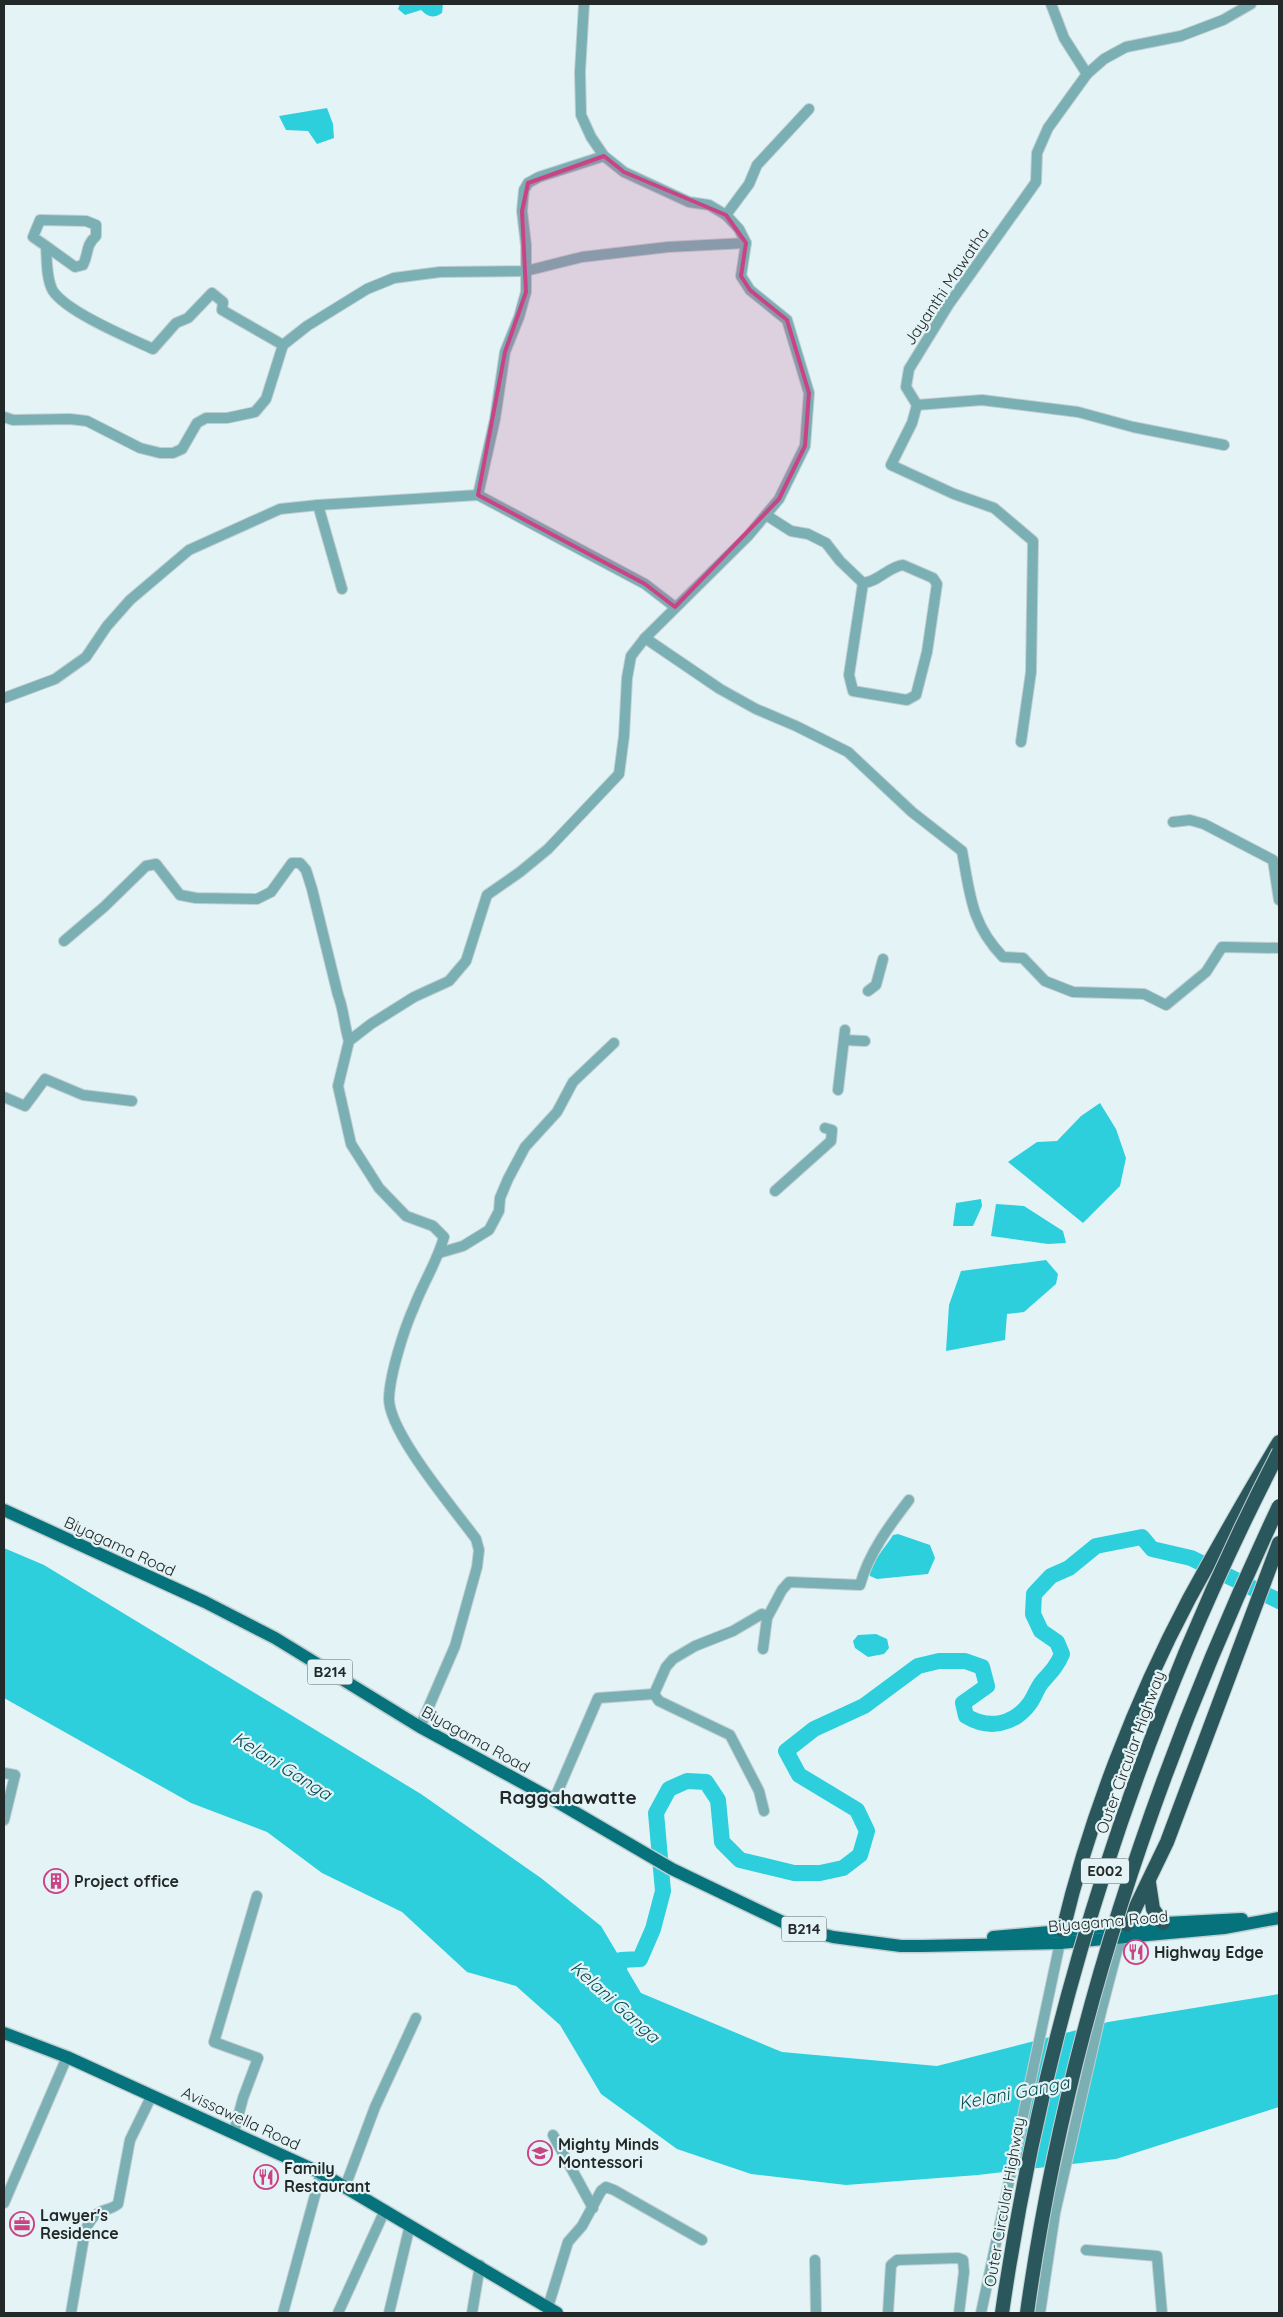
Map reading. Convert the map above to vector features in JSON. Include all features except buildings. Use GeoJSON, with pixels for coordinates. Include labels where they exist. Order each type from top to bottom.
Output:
{"type":"FeatureCollection","features":[{"type":"Feature","properties":{"kind":"highway"},"geometry":{"type":"LineString","coordinates":[[1062,1937],[1084,1854],[1109,1783],[1159,1663],[1193,1593],[1279,1442]]}},
{"type":"Feature","properties":{"kind":"highway","name":"Outer Circular Highway"},"geometry":{"type":"LineString","coordinates":[[1002,2313],[1018,2212],[1042,2093],[1064,2008],[1101,1884],[1148,1750],[1189,1645],[1228,1555],[1279,1452]]}},
{"type":"Feature","properties":{"kind":"highway","name":"E002"},"geometry":{"type":"LineString","coordinates":[[1027,2313],[1037,2246],[1067,2097],[1091,2004],[1121,1903],[1174,1752],[1199,1688],[1279,1506]]}},
{"type":"Feature","properties":{"kind":"highway"},"geometry":{"type":"LineString","coordinates":[[1125,1931],[1149,1882],[1182,1802],[1279,1543]]}},
{"type":"Feature","properties":{"kind":"highway"},"geometry":{"type":"LineString","coordinates":[[1149,1882],[1149,1894],[1153,1909],[1163,1923]]}},
{"type":"Feature","properties":{"kind":"main road","name":"Biyagama Road"},"geometry":{"type":"LineString","coordinates":[[4,1510],[205,1602],[275,1638],[420,1727],[554,1800],[672,1870],[791,1926],[833,1937],[902,1946],[948,1944],[1009,1935],[1062,1937],[1125,1931],[1224,1928],[1274,1919]]}},
{"type":"Feature","properties":{"kind":"main road","name":"Biyagama Road"},"geometry":{"type":"LineString","coordinates":[[1125,1931],[1163,1923],[1222,1918],[1274,1919]]}},
{"type":"Feature","properties":{"kind":"main road","name":"Avissawella Road"},"geometry":{"type":"LineString","coordinates":[[4,2033],[67,2057],[321,2173],[480,2265],[553,2310]]}},
{"type":"Feature","properties":{"kind":"street"},"geometry":{"type":"LineString","coordinates":[[349,1041],[414,996],[449,981],[466,961],[487,895],[520,872],[548,849],[619,774],[624,736],[627,678],[631,656],[645,638],[748,536],[766,515],[779,499],[805,446],[809,393],[787,320],[750,290],[741,276],[746,243],[739,229],[726,215],[709,205],[689,202],[624,172],[604,156],[591,138],[581,115],[580,72],[584,4]]}},
{"type":"Feature","properties":{"kind":"street"},"geometry":{"type":"LineString","coordinates":[[1051,4],[1064,38],[1087,74]]}},
{"type":"Feature","properties":{"kind":"street","name":"Jayanthi Mawatha"},"geometry":{"type":"LineString","coordinates":[[917,404],[906,386],[909,368],[949,304],[1036,182],[1037,153],[1048,128],[1087,74],[1104,59],[1126,47],[1181,36],[1223,20],[1252,4]]}},
{"type":"Feature","properties":{"kind":"street"},"geometry":{"type":"LineString","coordinates":[[726,215],[749,184],[757,165],[810,109]]}},
{"type":"Feature","properties":{"kind":"street"},"geometry":{"type":"LineString","coordinates":[[478,495],[495,419],[504,357],[526,292],[522,211],[524,190],[528,184],[539,177],[604,156]]}},
{"type":"Feature","properties":{"kind":"street"},"geometry":{"type":"LineString","coordinates":[[40,220],[86,221],[96,225],[96,236],[88,244],[83,265],[75,267],[46,246],[33,237],[40,220]]}},
{"type":"Feature","properties":{"kind":"street"},"geometry":{"type":"LineString","coordinates":[[4,416],[13,420],[70,419],[87,421],[140,448],[160,453],[173,453],[182,449],[197,423],[206,418],[227,418],[255,412],[266,399],[283,345],[307,326],[368,289],[394,278],[440,272],[526,271],[582,257],[668,247],[746,243]]}},
{"type":"Feature","properties":{"kind":"street"},"geometry":{"type":"LineString","coordinates":[[46,246],[48,273],[53,291],[73,308],[102,326],[153,349],[176,323],[188,318],[212,293],[223,302],[222,310],[283,345]]}},
{"type":"Feature","properties":{"kind":"street"},"geometry":{"type":"LineString","coordinates":[[1021,742],[1031,672],[1033,541],[994,508],[954,494],[891,465],[912,423],[917,404],[982,400],[1068,411],[1133,427],[1224,445]]}},
{"type":"Feature","properties":{"kind":"street"},"geometry":{"type":"LineString","coordinates":[[4,698],[55,678],[86,657],[107,626],[130,600],[189,550],[280,509],[478,495],[645,584],[675,607]]}},
{"type":"Feature","properties":{"kind":"street"},"geometry":{"type":"LineString","coordinates":[[318,505],[342,589]]}},
{"type":"Feature","properties":{"kind":"street"},"geometry":{"type":"LineString","coordinates":[[766,515],[791,531],[820,539],[864,582]]}},
{"type":"Feature","properties":{"kind":"street"},"geometry":{"type":"LineString","coordinates":[[903,565],[935,580],[937,584],[927,652],[916,695],[913,698],[907,700],[850,688],[849,675],[864,582],[874,580],[892,568],[903,565]]}},
{"type":"Feature","properties":{"kind":"street"},"geometry":{"type":"LineString","coordinates":[[645,638],[720,689],[756,709],[796,726],[848,752],[912,812],[962,851],[974,912],[991,945],[1004,957],[1023,958],[1044,981],[1073,992],[1144,994],[1166,1005],[1206,972],[1222,947],[1279,948],[1279,944]]}},
{"type":"Feature","properties":{"kind":"street"},"geometry":{"type":"LineString","coordinates":[[1173,822],[1190,820],[1204,824],[1273,860],[1279,900]]}},
{"type":"Feature","properties":{"kind":"street"},"geometry":{"type":"LineString","coordinates":[[64,941],[104,907],[146,866],[156,864],[180,895],[196,898],[257,899],[271,892],[292,863],[300,863],[306,870],[338,994],[344,1010],[344,1023],[349,1041],[338,1086],[351,1144],[379,1188],[406,1216],[433,1226],[444,1237],[439,1253],[413,1308],[398,1358],[389,1399],[396,1425],[476,1539],[479,1550],[477,1567],[455,1646],[420,1727]]}},
{"type":"Feature","properties":{"kind":"street"},"geometry":{"type":"LineString","coordinates":[[868,991],[876,985],[883,959]]}},
{"type":"Feature","properties":{"kind":"street"},"geometry":{"type":"LineString","coordinates":[[838,1090],[844,1035],[865,1041]]}},
{"type":"Feature","properties":{"kind":"street"},"geometry":{"type":"LineString","coordinates":[[439,1253],[463,1246],[489,1230],[499,1211],[500,1198],[508,1178],[525,1148],[557,1112],[573,1082],[614,1043]]}},
{"type":"Feature","properties":{"kind":"street"},"geometry":{"type":"LineString","coordinates":[[4,1097],[25,1106],[45,1079],[82,1095],[132,1101]]}},
{"type":"Feature","properties":{"kind":"street"},"geometry":{"type":"LineString","coordinates":[[775,1191],[808,1164],[831,1141],[832,1130],[825,1128]]}},
{"type":"Feature","properties":{"kind":"street"},"geometry":{"type":"LineString","coordinates":[[763,1649],[768,1618],[782,1590],[790,1582],[860,1585],[864,1570],[882,1536],[909,1500]]}},
{"type":"Feature","properties":{"kind":"street"},"geometry":{"type":"LineString","coordinates":[[654,1694],[666,1666],[673,1659],[695,1646],[733,1631],[759,1615],[762,1614],[768,1618]]}},
{"type":"Feature","properties":{"kind":"street"},"geometry":{"type":"LineString","coordinates":[[554,1800],[598,1698],[654,1694]]}},
{"type":"Feature","properties":{"kind":"street"},"geometry":{"type":"LineString","coordinates":[[654,1694],[659,1701],[730,1735],[758,1791],[764,1812]]}},
{"type":"Feature","properties":{"kind":"street"},"geometry":{"type":"LineString","coordinates":[[4,1773],[14,1775],[4,1820]]}},
{"type":"Feature","properties":{"kind":"street"},"geometry":{"type":"LineString","coordinates":[[234,2132],[243,2098],[258,2058],[214,2042],[257,1896]]}},
{"type":"Feature","properties":{"kind":"street"},"geometry":{"type":"LineString","coordinates":[[1040,2313],[1055,2213],[1101,2012],[1125,1931]]}},
{"type":"Feature","properties":{"kind":"street"},"geometry":{"type":"LineString","coordinates":[[981,2313],[1062,1937]]}},
{"type":"Feature","properties":{"kind":"street"},"geometry":{"type":"LineString","coordinates":[[345,2187],[375,2107],[416,2018]]}},
{"type":"Feature","properties":{"kind":"street"},"geometry":{"type":"LineString","coordinates":[[4,2203],[67,2057]]}},
{"type":"Feature","properties":{"kind":"street"},"geometry":{"type":"LineString","coordinates":[[71,2313],[84,2231],[91,2220],[100,2212],[113,2208],[118,2204],[130,2140],[152,2095]]}},
{"type":"Feature","properties":{"kind":"street"},"geometry":{"type":"LineString","coordinates":[[553,2135],[593,2208]]}},
{"type":"Feature","properties":{"kind":"street"},"geometry":{"type":"LineString","coordinates":[[283,2313],[321,2173]]}},
{"type":"Feature","properties":{"kind":"street"},"geometry":{"type":"LineString","coordinates":[[553,2310],[568,2242],[582,2226],[601,2191],[606,2188],[614,2190],[702,2240]]}},
{"type":"Feature","properties":{"kind":"street"},"geometry":{"type":"LineString","coordinates":[[338,2313],[385,2210]]}},
{"type":"Feature","properties":{"kind":"street"},"geometry":{"type":"LineString","coordinates":[[389,2313],[410,2226]]}},
{"type":"Feature","properties":{"kind":"street"},"geometry":{"type":"LineString","coordinates":[[1086,2250],[1157,2256],[1162,2313]]}},
{"type":"Feature","properties":{"kind":"street"},"geometry":{"type":"LineString","coordinates":[[888,2313],[891,2265],[897,2260],[958,2258],[963,2260],[964,2272],[959,2313]]}},
{"type":"Feature","properties":{"kind":"street"},"geometry":{"type":"LineString","coordinates":[[815,2260],[816,2313]]}},
{"type":"Feature","properties":{"kind":"street"},"geometry":{"type":"LineString","coordinates":[[472,2313],[480,2265]]}},
{"type":"Feature","properties":{"kind":"highlighted area"},"geometry":{"type":"Polygon","coordinates":[[[604,156],[624,172],[726,215],[746,243],[741,276],[750,290],[787,320],[809,393],[805,446],[779,499],[675,607],[645,584],[478,495],[505,352],[526,292],[522,211],[528,183],[604,156]]]}},
{"type":"Feature","properties":{"kind":"water"},"geometry":{"type":"Polygon","coordinates":[[[400,4],[443,4],[442,13],[433,17],[428,16],[421,10],[405,15],[398,9],[400,4]]]}},
{"type":"Feature","properties":{"kind":"water"},"geometry":{"type":"Polygon","coordinates":[[[327,108],[333,124],[334,138],[317,144],[308,131],[286,130],[279,116],[327,108]]]}},
{"type":"Feature","properties":{"kind":"water"},"geometry":{"type":"Polygon","coordinates":[[[1100,1103],[1116,1129],[1126,1158],[1120,1186],[1083,1223],[1008,1162],[1037,1142],[1057,1141],[1081,1116],[1100,1103]]]}},
{"type":"Feature","properties":{"kind":"water"},"geometry":{"type":"Polygon","coordinates":[[[981,1199],[982,1206],[973,1226],[953,1226],[956,1203],[981,1199]]]}},
{"type":"Feature","properties":{"kind":"water"},"geometry":{"type":"Polygon","coordinates":[[[996,1204],[1024,1206],[1063,1231],[1066,1243],[1048,1244],[991,1236],[996,1204]]]}},
{"type":"Feature","properties":{"kind":"water"},"geometry":{"type":"Polygon","coordinates":[[[1046,1260],[1058,1274],[1056,1284],[1024,1312],[1007,1314],[1005,1340],[946,1351],[949,1305],[961,1271],[1046,1260]]]}},
{"type":"Feature","properties":{"kind":"water"},"geometry":{"type":"Polygon","coordinates":[[[898,1534],[930,1545],[935,1558],[928,1574],[877,1579],[870,1576],[869,1573],[877,1558],[893,1535],[898,1534]]]}},
{"type":"Feature","properties":{"kind":"water","name":"Kelani Ganga"},"geometry":{"type":"Polygon","coordinates":[[[4,1548],[44,1565],[421,1794],[541,1878],[601,1926],[641,1993],[782,2052],[937,2066],[1108,2022],[1279,1994],[1279,2107],[1116,2159],[978,2175],[846,2185],[751,2174],[677,2149],[601,2094],[560,2025],[516,1986],[467,1972],[402,1912],[322,1873],[267,1832],[191,1803],[4,1698],[4,1548]]]}},
{"type":"Feature","properties":{"kind":"water"},"geometry":{"type":"Polygon","coordinates":[[[876,1634],[887,1639],[889,1648],[884,1654],[868,1657],[855,1648],[853,1641],[858,1635],[876,1634]]]}},
{"type":"Feature","properties":{"kind":"waterway","name":"Kelani Ganga"},"geometry":{"type":"LineString","coordinates":[[616,1980],[621,1960],[640,1959],[653,1929],[663,1891],[656,1813],[669,1789],[687,1781],[706,1782],[718,1800],[722,1842],[740,1860],[794,1873],[820,1873],[843,1868],[860,1855],[867,1831],[857,1810],[799,1775],[786,1751],[814,1729],[864,1706],[918,1666],[939,1661],[965,1661],[982,1667],[987,1686],[963,1703],[966,1716],[983,1723],[992,1724],[1001,1723],[1016,1716],[1030,1703],[1040,1684],[1056,1665],[1062,1654],[1057,1642],[1041,1631],[1033,1614],[1034,1594],[1051,1576],[1069,1568],[1096,1546],[1142,1537],[1152,1549],[1191,1558],[1279,1601]]}},
{"type":"Feature","properties":{"kind":"place","name":"Project office"},"geometry":{"type":"Point","coordinates":[56,1881]}},
{"type":"Feature","properties":{"kind":"place","name":"Highway Edge"},"geometry":{"type":"Point","coordinates":[1136,1952]}},
{"type":"Feature","properties":{"kind":"place","name":"Mighty Minds Montessori"},"geometry":{"type":"Point","coordinates":[540,2153]}},
{"type":"Feature","properties":{"kind":"place","name":"Family Restaurant"},"geometry":{"type":"Point","coordinates":[266,2177]}},
{"type":"Feature","properties":{"kind":"place","name":"Lawyer's Residence"},"geometry":{"type":"Point","coordinates":[22,2224]}},
{"type":"Feature","properties":{"kind":"district","name":"Raggahawatte"},"geometry":{"type":"Point","coordinates":[568,1797]}}]}
